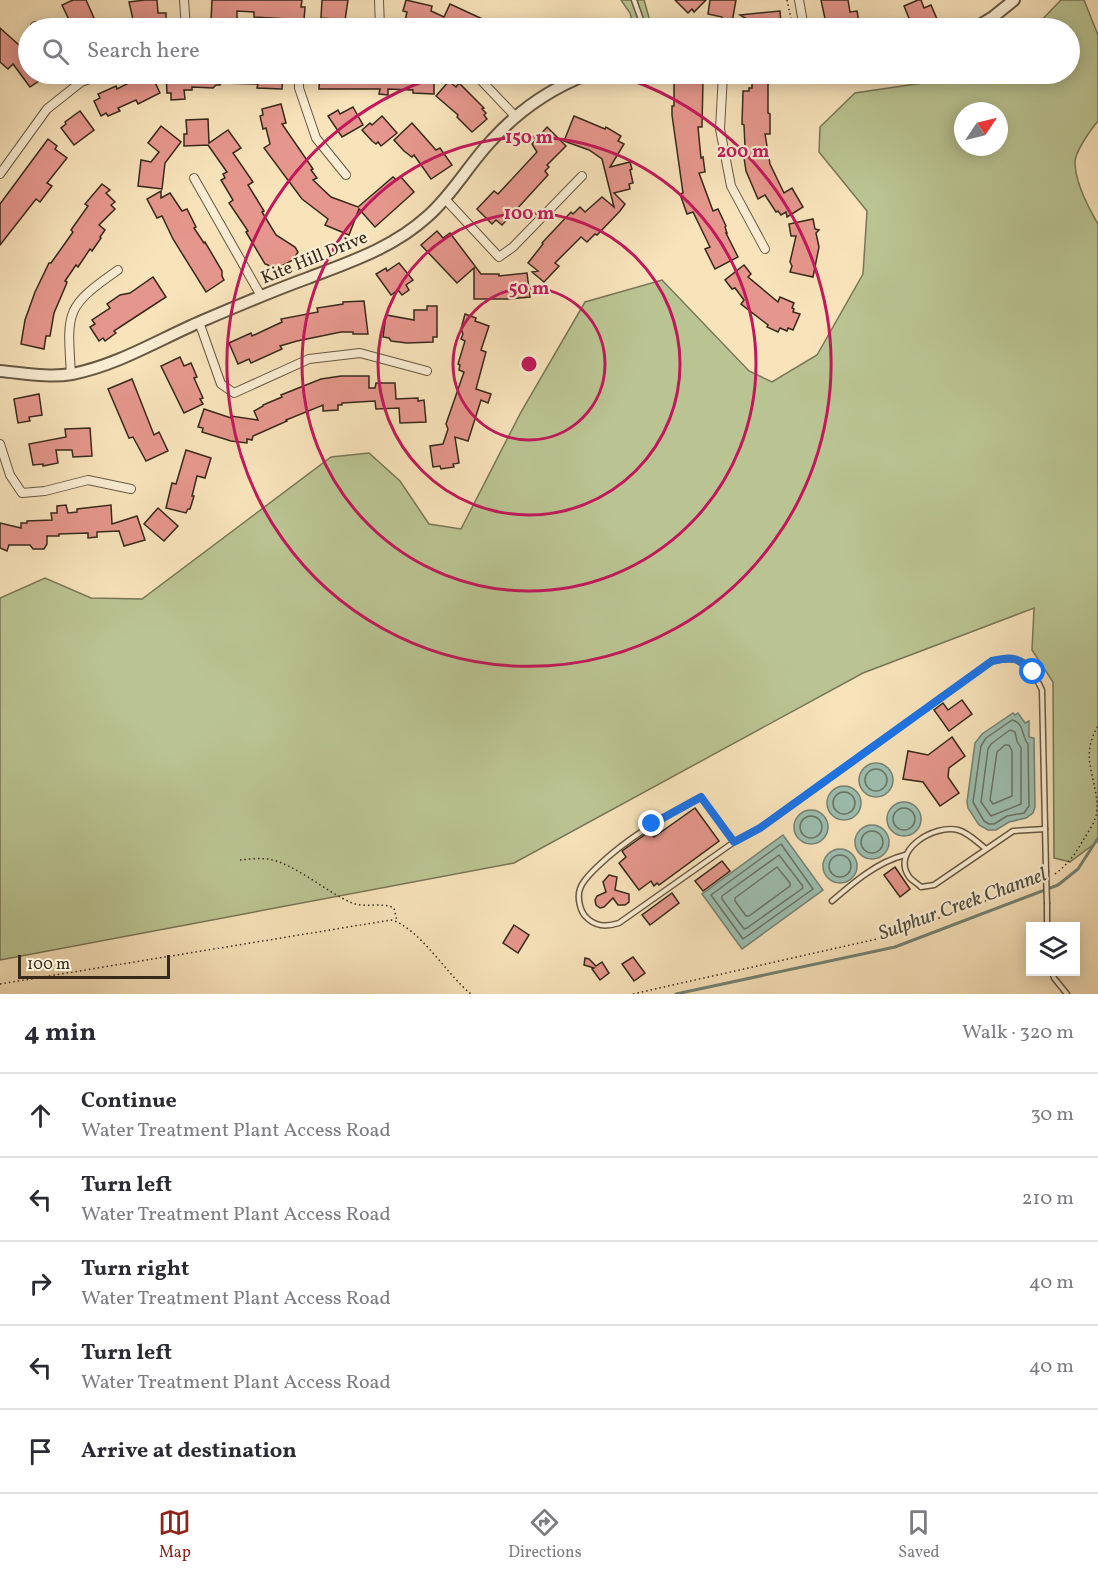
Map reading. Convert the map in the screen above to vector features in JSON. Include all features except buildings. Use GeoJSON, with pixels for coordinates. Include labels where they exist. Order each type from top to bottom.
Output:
{"type":"FeatureCollection","features":[{"type":"Feature","properties":{"kind":"street"},"geometry":{"type":"LineString","coordinates":[[184,0],[185,18]]}},
{"type":"Feature","properties":{"kind":"street"},"geometry":{"type":"LineString","coordinates":[[379,0],[380,18]]}},
{"type":"Feature","properties":{"kind":"street"},"geometry":{"type":"LineString","coordinates":[[799,0],[802,18]]}},
{"type":"Feature","properties":{"kind":"street"},"geometry":{"type":"LineString","coordinates":[[991,18],[1014,0]]}},
{"type":"Feature","properties":{"kind":"street"},"geometry":{"type":"LineString","coordinates":[[0,174],[47,109],[78,84]]}},
{"type":"Feature","properties":{"kind":"street"},"geometry":{"type":"LineString","coordinates":[[299,84],[316,138],[346,175]]}},
{"type":"Feature","properties":{"kind":"street"},"geometry":{"type":"LineString","coordinates":[[485,84],[515,116]]}},
{"type":"Feature","properties":{"kind":"street","name":"Kite Hill Drive"},"geometry":{"type":"LineString","coordinates":[[0,371],[42,375],[71,374],[103,365],[261,296],[370,255],[400,238],[428,217],[491,141],[515,116],[567,84]]}},
{"type":"Feature","properties":{"kind":"street"},"geometry":{"type":"LineString","coordinates":[[722,84],[720,129],[731,186],[765,249]]}},
{"type":"Feature","properties":{"kind":"street"},"geometry":{"type":"LineString","coordinates":[[445,199],[499,257],[513,247],[582,176]]}},
{"type":"Feature","properties":{"kind":"street"},"geometry":{"type":"LineString","coordinates":[[194,178],[261,296]]}},
{"type":"Feature","properties":{"kind":"street"},"geometry":{"type":"LineString","coordinates":[[71,374],[68,331],[73,308],[88,291],[118,270]]}},
{"type":"Feature","properties":{"kind":"street"},"geometry":{"type":"LineString","coordinates":[[199,322],[221,384],[234,393],[309,359],[360,354],[427,371]]}},
{"type":"Feature","properties":{"kind":"street"},"geometry":{"type":"LineString","coordinates":[[0,444],[10,475],[22,493],[45,491],[88,480],[131,489]]}},
{"type":"Feature","properties":{"kind":"lane"},"geometry":{"type":"LineString","coordinates":[[634,0],[640,18]]}},
{"type":"Feature","properties":{"kind":"lane"},"geometry":{"type":"LineString","coordinates":[[734,842],[701,797],[652,824],[614,851],[589,875],[580,889],[579,902],[584,914],[594,924],[606,926],[619,923],[734,842],[760,828],[992,661],[1006,658],[1019,659],[1033,672],[1042,690],[1047,922]]}},
{"type":"Feature","properties":{"kind":"lane"},"geometry":{"type":"LineString","coordinates":[[905,855],[904,866],[910,878],[921,887],[934,885],[1013,831],[1045,829]]}},
{"type":"Feature","properties":{"kind":"lane"},"geometry":{"type":"LineString","coordinates":[[832,901],[854,882],[890,859],[905,855],[920,839],[935,832],[957,830],[967,834],[986,849]]}},
{"type":"Feature","properties":{"kind":"lane"},"geometry":{"type":"LineString","coordinates":[[1053,976],[1067,994]]}},
{"type":"Feature","properties":{"kind":"path"},"geometry":{"type":"LineString","coordinates":[[788,0],[791,18]]}},
{"type":"Feature","properties":{"kind":"path"},"geometry":{"type":"LineString","coordinates":[[1095,819],[1097,808],[1089,749],[1098,726]]}},
{"type":"Feature","properties":{"kind":"path"},"geometry":{"type":"LineString","coordinates":[[1054,873],[1072,858],[1098,814]]}},
{"type":"Feature","properties":{"kind":"path"},"geometry":{"type":"LineString","coordinates":[[240,860],[268,859],[288,866],[354,904],[388,906],[394,909],[397,921]]}},
{"type":"Feature","properties":{"kind":"path"},"geometry":{"type":"LineString","coordinates":[[633,994],[877,939],[1037,882]]}},
{"type":"Feature","properties":{"kind":"path"},"geometry":{"type":"LineString","coordinates":[[0,984],[384,920],[397,921],[409,929],[458,983],[471,994]]}},
{"type":"Feature","properties":{"kind":"green space"},"geometry":{"type":"Polygon","coordinates":[[[621,0],[644,0],[649,18],[631,18],[621,0]]]}},
{"type":"Feature","properties":{"kind":"green space"},"geometry":{"type":"Polygon","coordinates":[[[1061,0],[1084,0],[1098,35],[1098,121],[1080,147],[1075,162],[1080,186],[1098,224],[1098,841],[1070,862],[1054,858],[1053,682],[1032,650],[1034,608],[863,673],[514,863],[0,960],[0,598],[45,578],[91,598],[142,599],[331,457],[369,453],[400,481],[429,524],[461,529],[521,412],[585,302],[662,280],[749,371],[772,382],[817,355],[863,274],[867,211],[819,152],[820,127],[855,93],[916,84],[1080,84],[1080,18],[1044,18],[1061,0]]]}},
{"type":"Feature","properties":{"kind":"water"},"geometry":{"type":"Polygon","coordinates":[[[1013,713],[1015,715],[1018,713],[1025,723],[1029,721],[1029,737],[1034,738],[1035,807],[1033,813],[1026,818],[1009,822],[996,830],[988,830],[979,825],[968,808],[967,802],[975,743],[982,734],[1013,713]]]}},
{"type":"Feature","properties":{"kind":"water"},"geometry":{"type":"Polygon","coordinates":[[[876,763],[888,768],[893,780],[888,792],[876,797],[864,792],[859,780],[864,768],[876,763]]]}},
{"type":"Feature","properties":{"kind":"water"},"geometry":{"type":"Polygon","coordinates":[[[844,786],[856,791],[861,803],[856,815],[844,820],[832,815],[827,803],[832,791],[844,786]]]}},
{"type":"Feature","properties":{"kind":"water"},"geometry":{"type":"Polygon","coordinates":[[[904,802],[916,807],[921,819],[916,831],[904,836],[892,831],[887,819],[892,807],[904,802]]]}},
{"type":"Feature","properties":{"kind":"water"},"geometry":{"type":"Polygon","coordinates":[[[811,810],[823,815],[828,827],[823,839],[811,844],[799,839],[794,827],[799,815],[811,810]]]}},
{"type":"Feature","properties":{"kind":"water"},"geometry":{"type":"Polygon","coordinates":[[[872,825],[884,830],[889,842],[884,854],[872,859],[860,854],[855,842],[860,830],[872,825]]]}},
{"type":"Feature","properties":{"kind":"water"},"geometry":{"type":"Polygon","coordinates":[[[783,835],[823,890],[742,949],[702,894],[783,835]]]}},
{"type":"Feature","properties":{"kind":"water"},"geometry":{"type":"Polygon","coordinates":[[[840,849],[852,854],[857,866],[852,878],[840,883],[828,878],[823,866],[828,854],[840,849]]]}},
{"type":"Feature","properties":{"kind":"waterway","name":"Sulphur Creek Channel"},"geometry":{"type":"LineString","coordinates":[[676,994],[895,947],[1058,885],[1078,869],[1098,838]]}},
{"type":"Feature","properties":{"kind":"route"},"geometry":{"type":"LineString","coordinates":[[652,824],[701,797],[734,842],[760,828],[992,661],[1006,658],[1019,659],[1033,672]]}}]}
